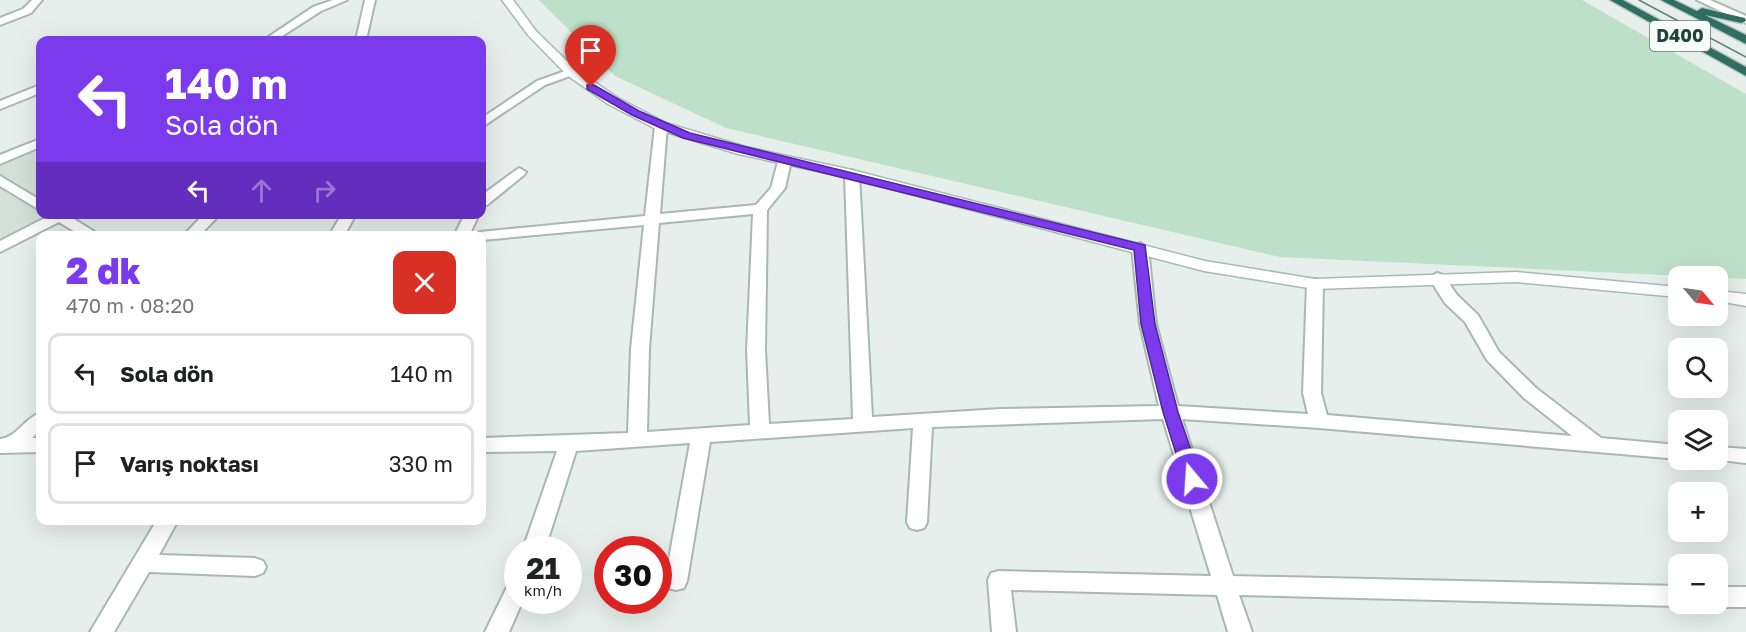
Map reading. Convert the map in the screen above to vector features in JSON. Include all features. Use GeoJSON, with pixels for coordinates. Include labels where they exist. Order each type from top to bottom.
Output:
{"type":"FeatureCollection","features":[{"type":"Feature","properties":{"kind":"highway","name":"D400"},"geometry":{"type":"LineString","coordinates":[[1615,0],[1746,72]]}},
{"type":"Feature","properties":{"kind":"highway","name":"D400"},"geometry":{"type":"LineString","coordinates":[[1670,2],[1745,39]]}},
{"type":"Feature","properties":{"kind":"highway"},"geometry":{"type":"LineString","coordinates":[[1670,2],[1744,20]]}},
{"type":"Feature","properties":{"kind":"highway"},"geometry":{"type":"LineString","coordinates":[[1744,20],[1731,23],[1745,39]]}},
{"type":"Feature","properties":{"kind":"highway"},"geometry":{"type":"LineString","coordinates":[[1673,32],[1707,58],[1746,81]]}},
{"type":"Feature","properties":{"kind":"street"},"geometry":{"type":"LineString","coordinates":[[0,22],[27,11],[37,0]]}},
{"type":"Feature","properties":{"kind":"street"},"geometry":{"type":"LineString","coordinates":[[275,36],[317,9],[342,0]]}},
{"type":"Feature","properties":{"kind":"street"},"geometry":{"type":"LineString","coordinates":[[362,36],[370,0]]}},
{"type":"Feature","properties":{"kind":"street"},"geometry":{"type":"LineString","coordinates":[[507,0],[532,33],[571,72],[613,101],[661,126],[686,135],[783,161],[852,174],[1204,266],[1315,284],[1516,277],[1668,291]]}},
{"type":"Feature","properties":{"kind":"street"},"geometry":{"type":"LineString","coordinates":[[1702,0],[1744,20]]}},
{"type":"Feature","properties":{"kind":"street"},"geometry":{"type":"LineString","coordinates":[[486,120],[541,83],[571,72]]}},
{"type":"Feature","properties":{"kind":"street"},"geometry":{"type":"LineString","coordinates":[[0,105],[36,91]]}},
{"type":"Feature","properties":{"kind":"street"},"geometry":{"type":"LineString","coordinates":[[486,110],[498,112]]}},
{"type":"Feature","properties":{"kind":"street"},"geometry":{"type":"LineString","coordinates":[[637,440],[640,349],[661,126]]}},
{"type":"Feature","properties":{"kind":"street"},"geometry":{"type":"LineString","coordinates":[[0,160],[36,145]]}},
{"type":"Feature","properties":{"kind":"street"},"geometry":{"type":"LineString","coordinates":[[486,235],[759,209],[769,201],[783,181],[783,161]]}},
{"type":"Feature","properties":{"kind":"street"},"geometry":{"type":"LineString","coordinates":[[486,199],[519,172]]}},
{"type":"Feature","properties":{"kind":"street"},"geometry":{"type":"LineString","coordinates":[[852,174],[863,426]]}},
{"type":"Feature","properties":{"kind":"street"},"geometry":{"type":"LineString","coordinates":[[0,180],[36,203]]}},
{"type":"Feature","properties":{"kind":"street"},"geometry":{"type":"LineString","coordinates":[[759,209],[756,350],[760,433]]}},
{"type":"Feature","properties":{"kind":"street"},"geometry":{"type":"LineString","coordinates":[[0,247],[51,219]]}},
{"type":"Feature","properties":{"kind":"street"},"geometry":{"type":"LineString","coordinates":[[63,219],[85,231]]}},
{"type":"Feature","properties":{"kind":"street"},"geometry":{"type":"LineString","coordinates":[[195,231],[208,219]]}},
{"type":"Feature","properties":{"kind":"street"},"geometry":{"type":"LineString","coordinates":[[1140,248],[1148,324],[1170,412],[1240,632]]}},
{"type":"Feature","properties":{"kind":"street"},"geometry":{"type":"LineString","coordinates":[[1437,278],[1451,299],[1472,319],[1493,356],[1530,393],[1599,446]]}},
{"type":"Feature","properties":{"kind":"street"},"geometry":{"type":"LineString","coordinates":[[1315,284],[1312,393],[1319,421]]}},
{"type":"Feature","properties":{"kind":"street"},"geometry":{"type":"LineString","coordinates":[[1728,297],[1746,300]]}},
{"type":"Feature","properties":{"kind":"street"},"geometry":{"type":"LineString","coordinates":[[486,446],[569,444],[760,433],[1000,416],[1170,412],[1319,421],[1668,451]]}},
{"type":"Feature","properties":{"kind":"street"},"geometry":{"type":"LineString","coordinates":[[917,522],[923,422]]}},
{"type":"Feature","properties":{"kind":"street"},"geometry":{"type":"LineString","coordinates":[[6,446],[36,423]]}},
{"type":"Feature","properties":{"kind":"street"},"geometry":{"type":"LineString","coordinates":[[676,581],[701,436]]}},
{"type":"Feature","properties":{"kind":"street"},"geometry":{"type":"LineString","coordinates":[[538,536],[569,444]]}},
{"type":"Feature","properties":{"kind":"street"},"geometry":{"type":"LineString","coordinates":[[6,446],[36,445]]}},
{"type":"Feature","properties":{"kind":"street"},"geometry":{"type":"LineString","coordinates":[[1728,455],[1746,456]]}},
{"type":"Feature","properties":{"kind":"street"},"geometry":{"type":"LineString","coordinates":[[102,632],[165,525]]}},
{"type":"Feature","properties":{"kind":"street"},"geometry":{"type":"LineString","coordinates":[[141,563],[255,567]]}},
{"type":"Feature","properties":{"kind":"street"},"geometry":{"type":"LineString","coordinates":[[1004,632],[999,580],[1668,596]]}},
{"type":"Feature","properties":{"kind":"street"},"geometry":{"type":"LineString","coordinates":[[1728,597],[1746,597]]}},
{"type":"Feature","properties":{"kind":"street"},"geometry":{"type":"LineString","coordinates":[[497,632],[506,614]]}},
{"type":"Feature","properties":{"kind":"shaded area"},"geometry":{"type":"Polygon","coordinates":[[[36,141],[36,219],[50,219],[0,243],[0,156],[36,141]]]}},
{"type":"Feature","properties":{"kind":"green space"},"geometry":{"type":"Polygon","coordinates":[[[539,0],[1582,0],[1746,94],[1746,279],[1728,278],[1728,266],[1668,266],[1668,275],[1280,257],[726,128],[615,76],[539,0]]]}},
{"type":"Feature","properties":{"kind":"tram line"},"geometry":{"type":"LineString","coordinates":[[1639,0],[1746,57]]}},
{"type":"Feature","properties":{"kind":"route"},"geometry":{"type":"LineString","coordinates":[[591,87],[635,113],[686,135],[783,161],[852,174],[1140,248],[1148,324],[1170,412],[1192,479]]}}]}
